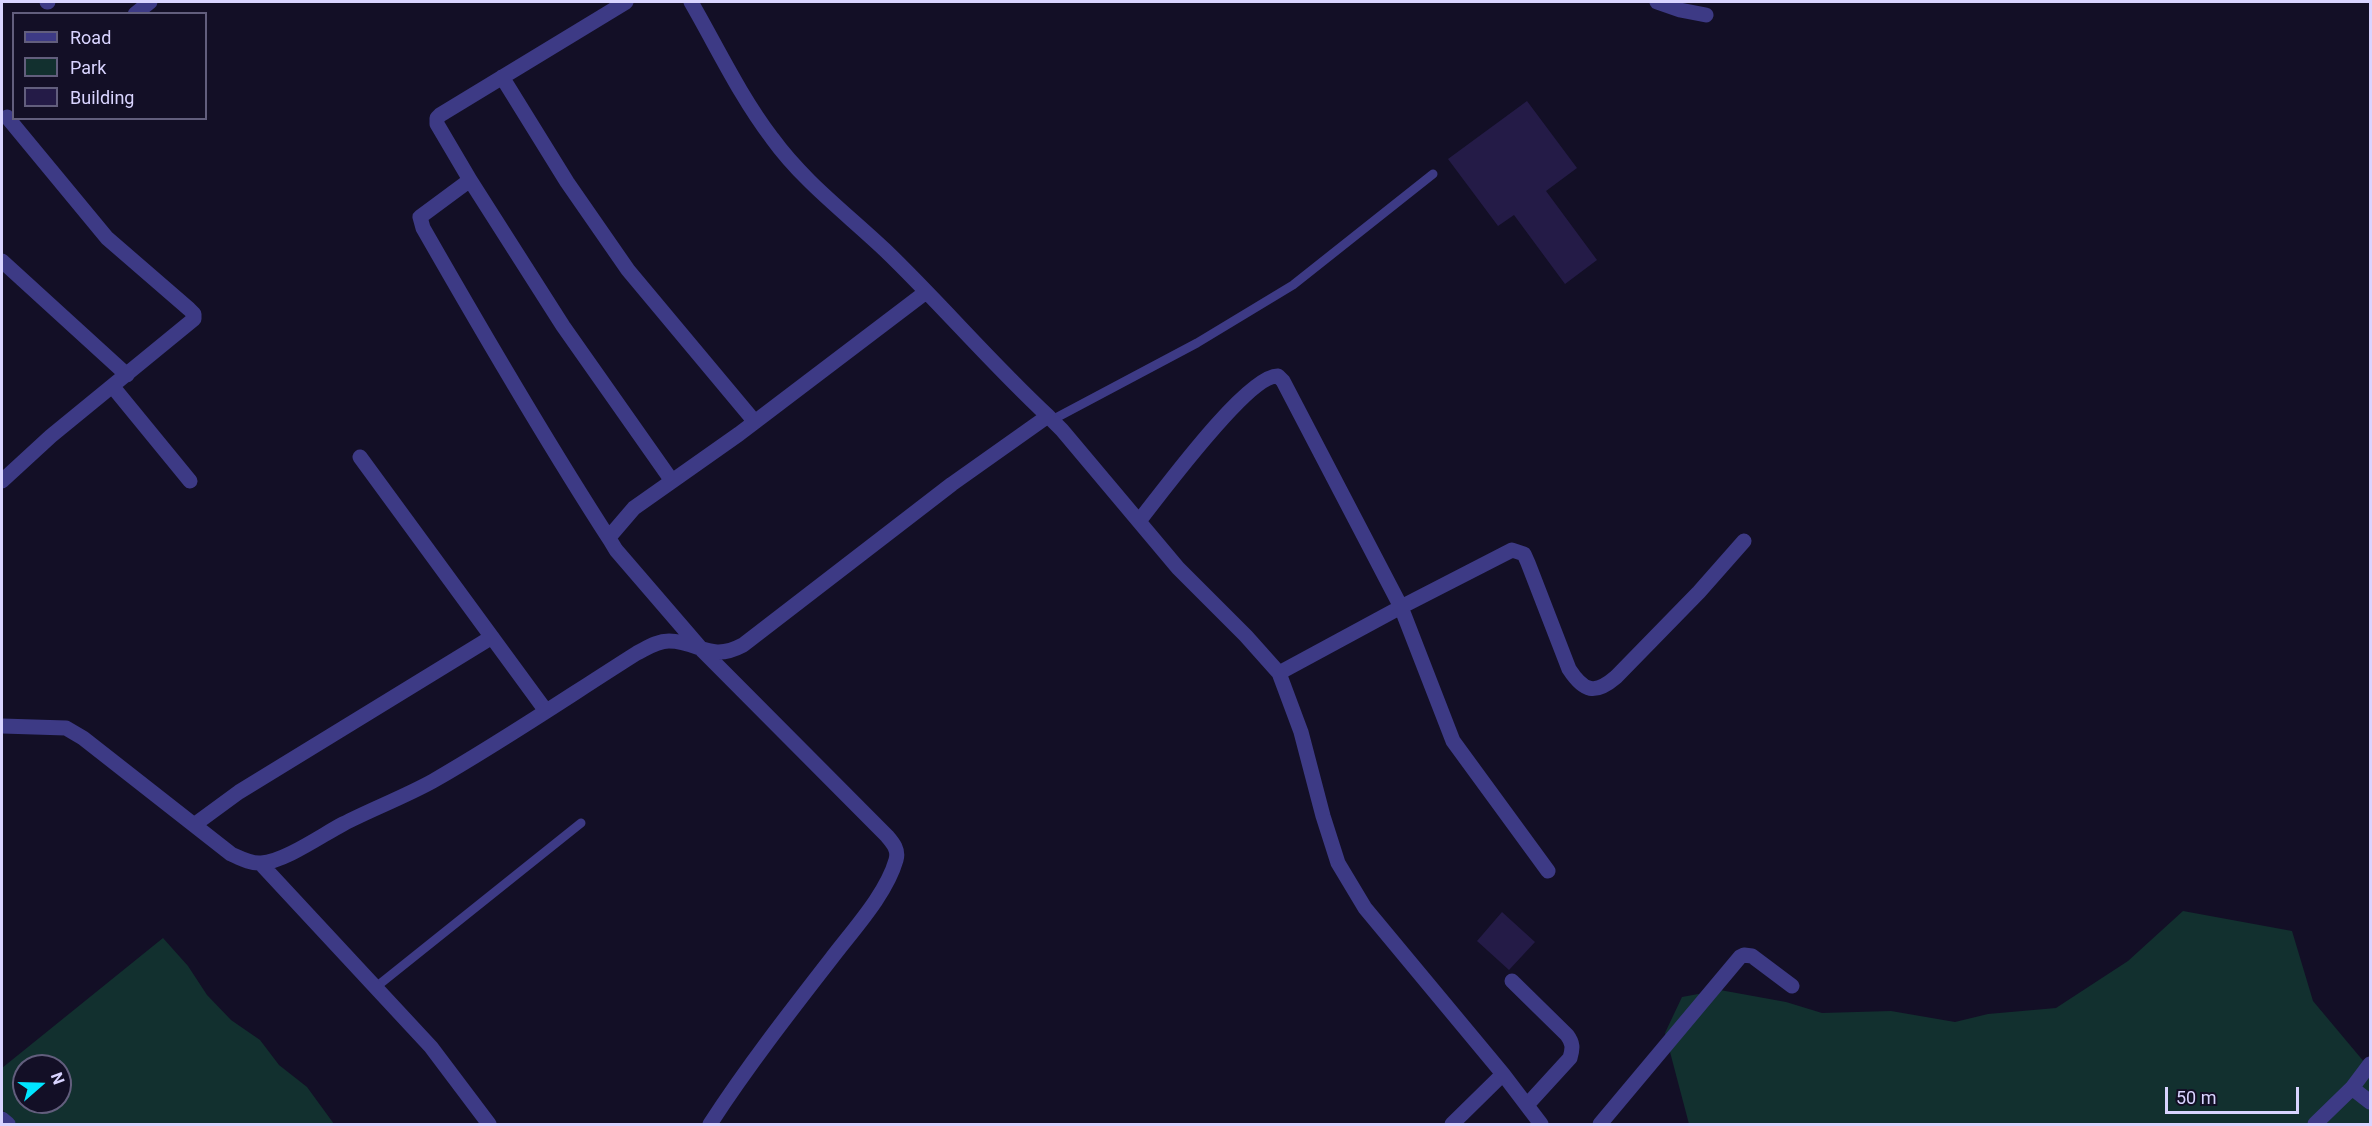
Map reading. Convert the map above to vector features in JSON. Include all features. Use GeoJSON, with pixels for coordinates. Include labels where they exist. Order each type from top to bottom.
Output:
{"type":"FeatureCollection","features":[{"type":"Feature","properties":{"kind":"street"},"geometry":{"type":"LineString","coordinates":[[138,12],[150,2]]}},
{"type":"Feature","properties":{"kind":"street"},"geometry":{"type":"LineString","coordinates":[[626,2],[436,118],[437,124],[470,180],[563,326],[672,481]]}},
{"type":"Feature","properties":{"kind":"street"},"geometry":{"type":"LineString","coordinates":[[691,2],[747,101],[772,138],[795,165],[960,325],[1007,377],[1050,418],[1178,568],[1246,636],[1279,673],[1301,732],[1338,863],[1365,908],[1503,1074],[1541,1125]]}},
{"type":"Feature","properties":{"kind":"street"},"geometry":{"type":"LineString","coordinates":[[1657,2],[1680,10],[1706,15]]}},
{"type":"Feature","properties":{"kind":"street"},"geometry":{"type":"LineString","coordinates":[[502,77],[567,182],[628,270],[754,422]]}},
{"type":"Feature","properties":{"kind":"street"},"geometry":{"type":"LineString","coordinates":[[2,481],[51,436],[194,319],[194,314],[113,244],[7,117]]}},
{"type":"Feature","properties":{"kind":"street"},"geometry":{"type":"LineString","coordinates":[[470,180],[424,212],[420,217],[420,222],[548,443],[610,540],[703,651],[888,836],[897,852],[890,875],[869,909],[742,1074],[710,1125]]}},
{"type":"Feature","properties":{"kind":"street"},"geometry":{"type":"LineString","coordinates":[[2,261],[127,375]]}},
{"type":"Feature","properties":{"kind":"street"},"geometry":{"type":"LineString","coordinates":[[610,540],[611,531],[623,519],[926,292]]}},
{"type":"Feature","properties":{"kind":"street"},"geometry":{"type":"LineString","coordinates":[[1139,521],[1240,399],[1262,381],[1271,376],[1278,376],[1283,381],[1401,607],[1453,741],[1548,871]]}},
{"type":"Feature","properties":{"kind":"street"},"geometry":{"type":"LineString","coordinates":[[113,387],[190,481]]}},
{"type":"Feature","properties":{"kind":"street"},"geometry":{"type":"LineString","coordinates":[[2,726],[66,728],[83,738],[231,854],[245,861],[261,864],[298,849],[345,823],[392,803],[488,749],[637,653],[655,644],[668,641],[682,643],[716,653],[733,650],[743,645],[952,484],[1050,418]]}},
{"type":"Feature","properties":{"kind":"street"},"geometry":{"type":"LineString","coordinates":[[360,457],[546,711]]}},
{"type":"Feature","properties":{"kind":"street"},"geometry":{"type":"LineString","coordinates":[[1279,673],[1512,550],[1524,554],[1569,669],[1576,680],[1586,688],[1596,690],[1604,687],[1616,677],[1700,592],[1744,541]]}},
{"type":"Feature","properties":{"kind":"street"},"geometry":{"type":"LineString","coordinates":[[194,825],[239,792],[492,637]]}},
{"type":"Feature","properties":{"kind":"street"},"geometry":{"type":"LineString","coordinates":[[261,864],[430,1047],[489,1125]]}},
{"type":"Feature","properties":{"kind":"street"},"geometry":{"type":"LineString","coordinates":[[1600,1125],[1740,957],[1752,956],[1791,986]]}},
{"type":"Feature","properties":{"kind":"street"},"geometry":{"type":"LineString","coordinates":[[1512,981],[1567,1035],[1572,1042],[1573,1049],[1570,1058],[1527,1105]]}},
{"type":"Feature","properties":{"kind":"street"},"geometry":{"type":"LineString","coordinates":[[2316,1125],[2352,1088],[2370,1065]]}},
{"type":"Feature","properties":{"kind":"street"},"geometry":{"type":"LineString","coordinates":[[1452,1125],[1503,1074]]}},
{"type":"Feature","properties":{"kind":"street"},"geometry":{"type":"LineString","coordinates":[[2352,1088],[2370,1102]]}},
{"type":"Feature","properties":{"kind":"street"},"geometry":{"type":"LineString","coordinates":[[2,1119],[8,1125]]}},
{"type":"Feature","properties":{"kind":"lane"},"geometry":{"type":"LineString","coordinates":[[1050,418],[1197,343],[1293,285],[1433,174]]}},
{"type":"Feature","properties":{"kind":"lane"},"geometry":{"type":"LineString","coordinates":[[376,987],[581,823]]}},
{"type":"Feature","properties":{"kind":"green space"},"geometry":{"type":"Polygon","coordinates":[[[2183,911],[2292,931],[2313,1001],[2370,1069],[2370,1124],[1689,1124],[1665,1033],[1682,997],[1720,990],[1786,1002],[1822,1013],[1891,1011],[1955,1022],[1988,1014],[2056,1008],[2128,961],[2183,911]]]}},
{"type":"Feature","properties":{"kind":"green space"},"geometry":{"type":"Polygon","coordinates":[[[163,938],[188,966],[207,995],[231,1020],[260,1040],[279,1065],[307,1087],[334,1124],[15,1124],[2,1109],[2,1068],[12,1060],[12,1114],[72,1114],[72,1054],[19,1054],[163,938]]]}},
{"type":"Feature","properties":{"kind":"building"},"geometry":{"type":"Polygon","coordinates":[[[1527,101],[1577,168],[1546,191],[1597,260],[1565,284],[1514,215],[1498,226],[1448,159],[1527,101]]]}},
{"type":"Feature","properties":{"kind":"building"},"geometry":{"type":"Polygon","coordinates":[[[1502,912],[1535,942],[1509,970],[1477,941],[1502,912]]]}}]}
